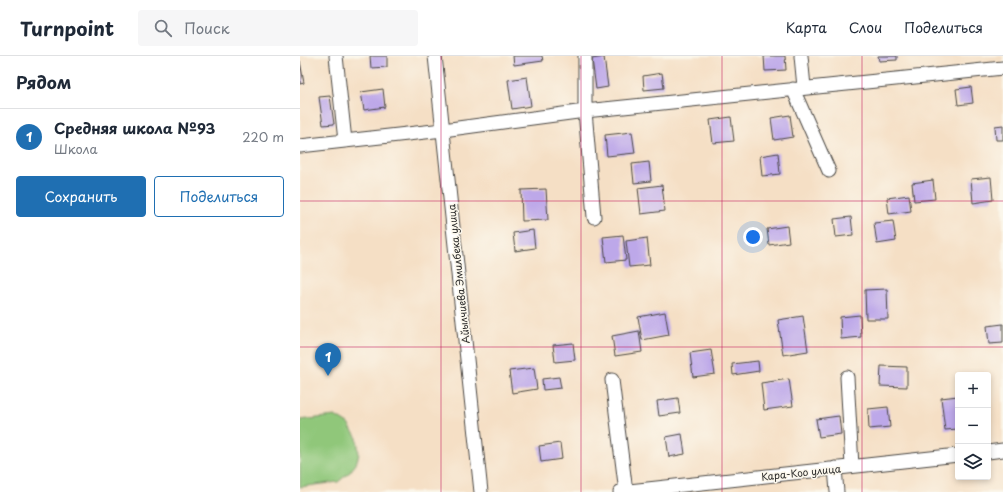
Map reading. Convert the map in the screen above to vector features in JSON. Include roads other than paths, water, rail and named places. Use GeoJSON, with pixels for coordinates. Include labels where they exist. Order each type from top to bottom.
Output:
{"type":"FeatureCollection","features":[{"type":"Feature","properties":{"kind":"street"},"geometry":{"type":"LineString","coordinates":[[336,56],[345,141]]}},
{"type":"Feature","properties":{"kind":"street","name":"Айылчиева Эмилбека улица"},"geometry":{"type":"LineString","coordinates":[[435,56],[481,492]]}},
{"type":"Feature","properties":{"kind":"street"},"geometry":{"type":"LineString","coordinates":[[585,56],[585,111],[594,217]]}},
{"type":"Feature","properties":{"kind":"street"},"geometry":{"type":"LineString","coordinates":[[801,56],[799,88],[829,171]]}},
{"type":"Feature","properties":{"kind":"street"},"geometry":{"type":"LineString","coordinates":[[300,146],[443,130],[585,111],[1003,68]]}},
{"type":"Feature","properties":{"kind":"street"},"geometry":{"type":"LineString","coordinates":[[847,378],[852,466]]}},
{"type":"Feature","properties":{"kind":"street"},"geometry":{"type":"LineString","coordinates":[[612,380],[624,492]]}},
{"type":"Feature","properties":{"kind":"street"},"geometry":{"type":"LineString","coordinates":[[991,452],[1003,450]]}},
{"type":"Feature","properties":{"kind":"street","name":"Кара-Коо улица"},"geometry":{"type":"LineString","coordinates":[[624,492],[955,455]]}},
{"type":"Feature","properties":{"kind":"street"},"geometry":{"type":"LineString","coordinates":[[834,468],[837,492]]}},
{"type":"Feature","properties":{"kind":"place","name":"Средняя школа №93"},"geometry":{"type":"Point","coordinates":[328,376]}}]}
